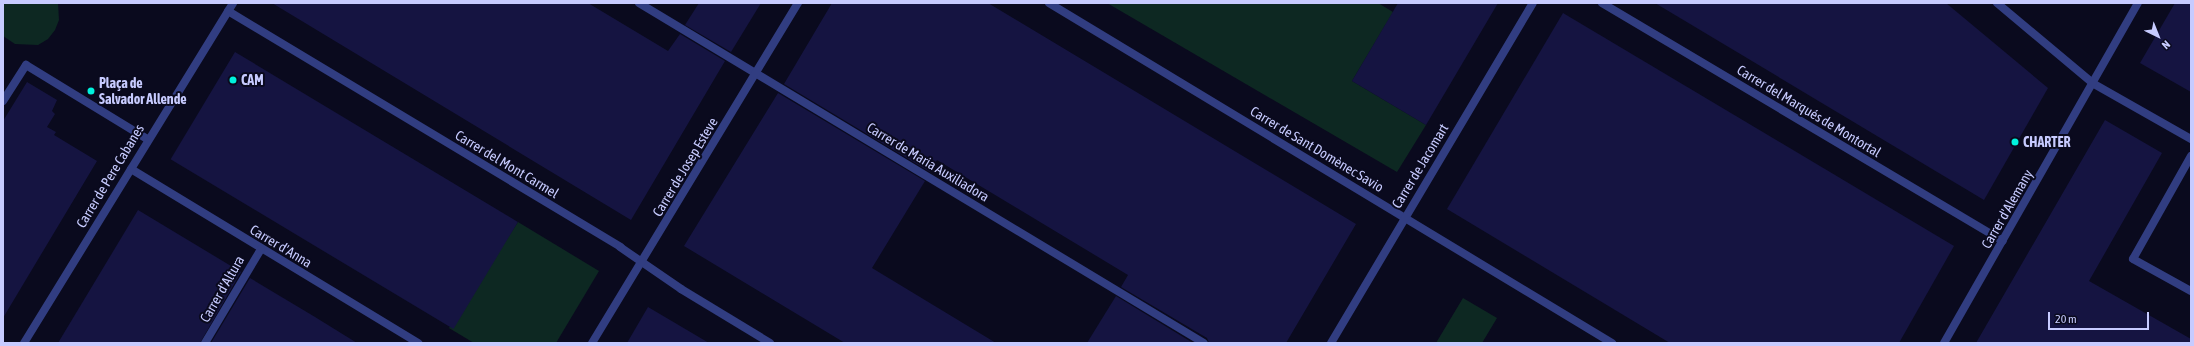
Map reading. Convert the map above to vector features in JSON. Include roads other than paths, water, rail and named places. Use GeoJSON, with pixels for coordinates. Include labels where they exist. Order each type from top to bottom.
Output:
{"type":"FeatureCollection","features":[{"type":"Feature","properties":{"kind":"street","name":"Carrer de Pere Cabanes"},"geometry":{"type":"LineString","coordinates":[[24,343],[131,169],[147,139],[233,3]]}},
{"type":"Feature","properties":{"kind":"street","name":"Carrer de Maria Auxiliadora"},"geometry":{"type":"LineString","coordinates":[[639,3],[1204,343]]}},
{"type":"Feature","properties":{"kind":"street","name":"Carrer de Josep Esteve"},"geometry":{"type":"LineString","coordinates":[[592,343],[643,262],[798,3]]}},
{"type":"Feature","properties":{"kind":"street","name":"Carrer de Sant Domènec Savio"},"geometry":{"type":"LineString","coordinates":[[1049,3],[1612,343]]}},
{"type":"Feature","properties":{"kind":"street","name":"Carrer de Jacomart"},"geometry":{"type":"LineString","coordinates":[[1331,343],[1533,3]]}},
{"type":"Feature","properties":{"kind":"street","name":"Carrer del Marqués de Montortal"},"geometry":{"type":"LineString","coordinates":[[1602,3],[2003,241]]}},
{"type":"Feature","properties":{"kind":"street"},"geometry":{"type":"LineString","coordinates":[[1997,3],[2094,84],[2191,139]]}},
{"type":"Feature","properties":{"kind":"street","name":"Carrer d'Alemany"},"geometry":{"type":"LineString","coordinates":[[1944,343],[2094,84],[2138,3]]}},
{"type":"Feature","properties":{"kind":"street","name":"Carrer del Mont Carmel"},"geometry":{"type":"LineString","coordinates":[[228,12],[643,262],[770,343]]}},
{"type":"Feature","properties":{"kind":"street"},"geometry":{"type":"LineString","coordinates":[[3,101],[26,65],[147,139]]}},
{"type":"Feature","properties":{"kind":"street"},"geometry":{"type":"LineString","coordinates":[[2191,156],[2133,259],[2191,291]]}},
{"type":"Feature","properties":{"kind":"street","name":"Carrer d'Anna"},"geometry":{"type":"LineString","coordinates":[[131,169],[418,343]]}},
{"type":"Feature","properties":{"kind":"street","name":"Carrer d'Altura"},"geometry":{"type":"LineString","coordinates":[[205,343],[261,248]]}},
{"type":"Feature","properties":{"kind":"place","name":"CAM"},"geometry":{"type":"Point","coordinates":[233,80]}},
{"type":"Feature","properties":{"kind":"place","name":"Plaça de Salvador Allende"},"geometry":{"type":"Point","coordinates":[91,91]}},
{"type":"Feature","properties":{"kind":"place","name":"CHARTER"},"geometry":{"type":"Point","coordinates":[2015,142]}}]}
